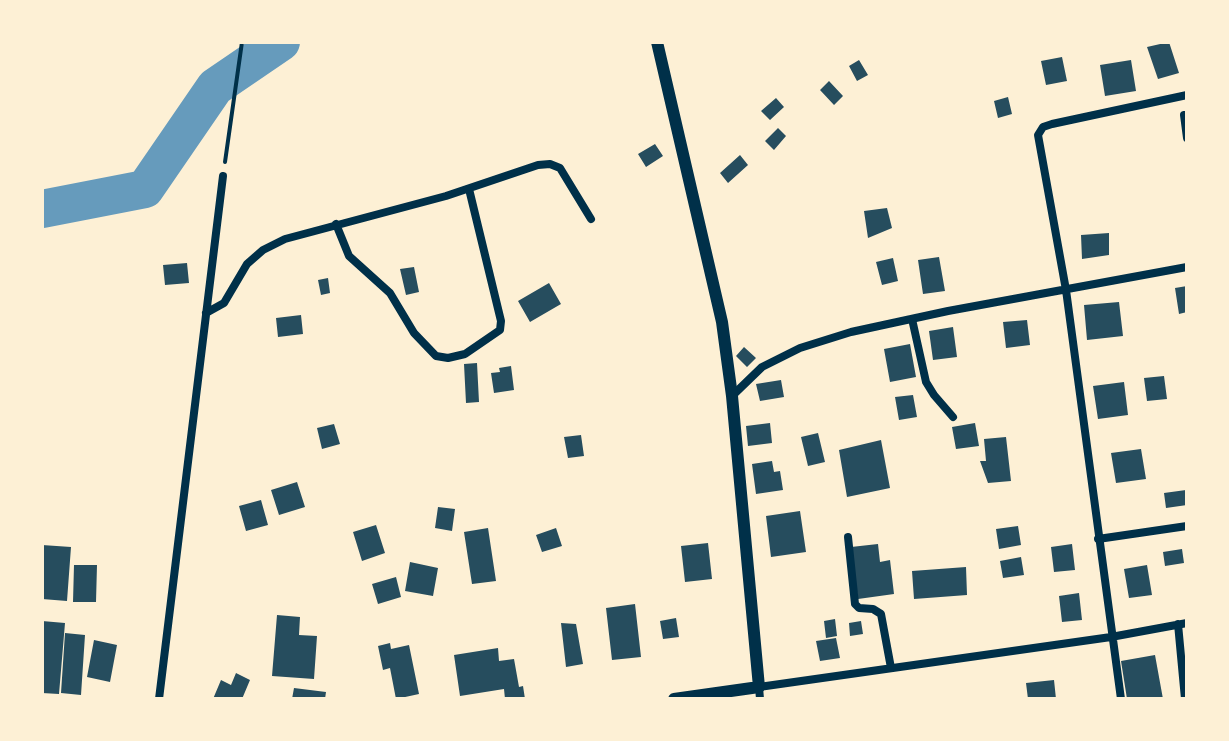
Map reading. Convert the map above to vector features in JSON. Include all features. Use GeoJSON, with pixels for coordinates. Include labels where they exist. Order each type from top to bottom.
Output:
{"type":"FeatureCollection","features":[{"type":"Feature","properties":{"kind":"street"},"geometry":{"type":"LineString","coordinates":[[657,42],[722,322],[732,396],[760,693]]}},
{"type":"Feature","properties":{"kind":"street"},"geometry":{"type":"LineString","coordinates":[[1121,699],[1066,290],[1038,135],[1043,127],[1052,124],[1187,95]]}},
{"type":"Feature","properties":{"kind":"street"},"geometry":{"type":"LineString","coordinates":[[1184,115],[1187,138]]}},
{"type":"Feature","properties":{"kind":"street"},"geometry":{"type":"LineString","coordinates":[[206,313],[224,303],[247,264],[263,250],[285,239],[469,189],[538,165],[550,164],[560,168],[591,219]]}},
{"type":"Feature","properties":{"kind":"street"},"geometry":{"type":"LineString","coordinates":[[159,699],[223,176]]}},
{"type":"Feature","properties":{"kind":"street"},"geometry":{"type":"LineString","coordinates":[[336,224],[349,256],[380,281],[414,333],[436,356],[448,358],[465,354],[500,330],[501,321],[469,189]]}},
{"type":"Feature","properties":{"kind":"street"},"geometry":{"type":"LineString","coordinates":[[732,396],[762,367],[800,348],[851,332],[1187,267]]}},
{"type":"Feature","properties":{"kind":"street"},"geometry":{"type":"LineString","coordinates":[[912,319],[926,382],[953,417]]}},
{"type":"Feature","properties":{"kind":"street"},"geometry":{"type":"LineString","coordinates":[[1098,539],[1187,526]]}},
{"type":"Feature","properties":{"kind":"street"},"geometry":{"type":"LineString","coordinates":[[848,537],[855,604],[881,614],[891,668]]}},
{"type":"Feature","properties":{"kind":"street"},"geometry":{"type":"LineString","coordinates":[[674,699],[760,693],[891,668],[1111,637],[1182,623],[1185,699]]}},
{"type":"Feature","properties":{"kind":"path"},"geometry":{"type":"LineString","coordinates":[[223,176],[242,42]]}},
{"type":"Feature","properties":{"kind":"building"},"geometry":{"type":"Polygon","coordinates":[[[1169,42],[1179,73],[1158,79],[1147,47],[1169,42]]]}},
{"type":"Feature","properties":{"kind":"building"},"geometry":{"type":"Polygon","coordinates":[[[1062,57],[1067,81],[1046,85],[1041,61],[1062,57]]]}},
{"type":"Feature","properties":{"kind":"building"},"geometry":{"type":"Polygon","coordinates":[[[859,60],[868,75],[857,81],[849,66],[859,60]]]}},
{"type":"Feature","properties":{"kind":"building"},"geometry":{"type":"Polygon","coordinates":[[[1131,60],[1136,91],[1105,96],[1100,65],[1131,60]]]}},
{"type":"Feature","properties":{"kind":"building"},"geometry":{"type":"Polygon","coordinates":[[[829,81],[843,96],[834,105],[820,90],[829,81]]]}},
{"type":"Feature","properties":{"kind":"building"},"geometry":{"type":"Polygon","coordinates":[[[1008,97],[1012,114],[998,118],[994,101],[1008,97]]]}},
{"type":"Feature","properties":{"kind":"building"},"geometry":{"type":"Polygon","coordinates":[[[776,98],[784,107],[770,120],[761,111],[776,98]]]}},
{"type":"Feature","properties":{"kind":"building"},"geometry":{"type":"Polygon","coordinates":[[[778,128],[786,136],[774,150],[765,141],[778,128]]]}},
{"type":"Feature","properties":{"kind":"building"},"geometry":{"type":"Polygon","coordinates":[[[655,144],[663,156],[646,167],[638,154],[655,144]]]}},
{"type":"Feature","properties":{"kind":"building"},"geometry":{"type":"Polygon","coordinates":[[[740,155],[748,165],[728,183],[720,173],[740,155]]]}},
{"type":"Feature","properties":{"kind":"building"},"geometry":{"type":"Polygon","coordinates":[[[887,208],[892,228],[868,238],[864,211],[887,208]]]}},
{"type":"Feature","properties":{"kind":"building"},"geometry":{"type":"Polygon","coordinates":[[[1109,233],[1109,255],[1082,259],[1081,235],[1109,233]]]}},
{"type":"Feature","properties":{"kind":"building"},"geometry":{"type":"Polygon","coordinates":[[[939,257],[945,291],[923,294],[918,260],[939,257]]]}},
{"type":"Feature","properties":{"kind":"building"},"geometry":{"type":"Polygon","coordinates":[[[893,258],[898,281],[882,285],[876,262],[893,258]]]}},
{"type":"Feature","properties":{"kind":"building"},"geometry":{"type":"Polygon","coordinates":[[[187,263],[189,283],[165,285],[163,265],[187,263]]]}},
{"type":"Feature","properties":{"kind":"building"},"geometry":{"type":"Polygon","coordinates":[[[414,267],[419,292],[406,295],[400,269],[414,267]]]}},
{"type":"Feature","properties":{"kind":"building"},"geometry":{"type":"Polygon","coordinates":[[[328,278],[330,293],[321,295],[318,280],[328,278]]]}},
{"type":"Feature","properties":{"kind":"building"},"geometry":{"type":"Polygon","coordinates":[[[549,283],[561,304],[530,322],[518,301],[549,283]]]}},
{"type":"Feature","properties":{"kind":"building"},"geometry":{"type":"Polygon","coordinates":[[[1187,286],[1187,312],[1179,314],[1175,288],[1187,286]]]}},
{"type":"Feature","properties":{"kind":"building"},"geometry":{"type":"Polygon","coordinates":[[[1119,302],[1123,336],[1087,340],[1084,305],[1119,302]]]}},
{"type":"Feature","properties":{"kind":"building"},"geometry":{"type":"Polygon","coordinates":[[[301,315],[303,334],[278,337],[276,318],[301,315]]]}},
{"type":"Feature","properties":{"kind":"building"},"geometry":{"type":"Polygon","coordinates":[[[1027,320],[1030,345],[1006,348],[1003,322],[1027,320]]]}},
{"type":"Feature","properties":{"kind":"building"},"geometry":{"type":"Polygon","coordinates":[[[953,327],[957,357],[933,360],[929,331],[953,327]]]}},
{"type":"Feature","properties":{"kind":"building"},"geometry":{"type":"Polygon","coordinates":[[[910,344],[916,377],[890,382],[884,349],[910,344]]]}},
{"type":"Feature","properties":{"kind":"building"},"geometry":{"type":"Polygon","coordinates":[[[744,347],[756,358],[747,367],[736,356],[744,347]]]}},
{"type":"Feature","properties":{"kind":"building"},"geometry":{"type":"Polygon","coordinates":[[[477,363],[479,402],[466,403],[464,364],[477,363]]]}},
{"type":"Feature","properties":{"kind":"building"},"geometry":{"type":"Polygon","coordinates":[[[511,366],[514,390],[494,393],[491,373],[511,366]]]}},
{"type":"Feature","properties":{"kind":"building"},"geometry":{"type":"Polygon","coordinates":[[[1164,376],[1167,399],[1147,401],[1144,378],[1164,376]]]}},
{"type":"Feature","properties":{"kind":"building"},"geometry":{"type":"Polygon","coordinates":[[[781,380],[784,397],[760,401],[756,384],[781,380]]]}},
{"type":"Feature","properties":{"kind":"building"},"geometry":{"type":"Polygon","coordinates":[[[1124,382],[1128,415],[1098,419],[1093,386],[1124,382]]]}},
{"type":"Feature","properties":{"kind":"building"},"geometry":{"type":"Polygon","coordinates":[[[913,395],[917,417],[899,420],[895,397],[913,395]]]}},
{"type":"Feature","properties":{"kind":"building"},"geometry":{"type":"Polygon","coordinates":[[[770,423],[772,443],[748,446],[746,426],[770,423]]]}},
{"type":"Feature","properties":{"kind":"building"},"geometry":{"type":"Polygon","coordinates":[[[975,423],[979,446],[956,449],[952,427],[975,423]]]}},
{"type":"Feature","properties":{"kind":"building"},"geometry":{"type":"Polygon","coordinates":[[[334,424],[340,444],[322,449],[317,428],[334,424]]]}},
{"type":"Feature","properties":{"kind":"building"},"geometry":{"type":"Polygon","coordinates":[[[818,433],[825,462],[808,466],[801,437],[818,433]]]}},
{"type":"Feature","properties":{"kind":"building"},"geometry":{"type":"Polygon","coordinates":[[[581,435],[584,456],[568,458],[564,437],[581,435]]]}},
{"type":"Feature","properties":{"kind":"building"},"geometry":{"type":"Polygon","coordinates":[[[1006,437],[1011,481],[988,483],[980,461],[986,461],[984,439],[1006,437]]]}},
{"type":"Feature","properties":{"kind":"building"},"geometry":{"type":"Polygon","coordinates":[[[881,440],[890,488],[847,497],[839,450],[881,440]]]}},
{"type":"Feature","properties":{"kind":"building"},"geometry":{"type":"Polygon","coordinates":[[[1141,449],[1146,479],[1116,483],[1111,453],[1141,449]]]}},
{"type":"Feature","properties":{"kind":"building"},"geometry":{"type":"Polygon","coordinates":[[[772,461],[774,472],[780,471],[783,490],[756,494],[752,464],[772,461]]]}},
{"type":"Feature","properties":{"kind":"building"},"geometry":{"type":"Polygon","coordinates":[[[297,482],[305,507],[279,515],[271,490],[297,482]]]}},
{"type":"Feature","properties":{"kind":"building"},"geometry":{"type":"Polygon","coordinates":[[[1186,490],[1187,505],[1166,508],[1164,493],[1186,490]]]}},
{"type":"Feature","properties":{"kind":"building"},"geometry":{"type":"Polygon","coordinates":[[[261,500],[268,525],[246,531],[239,506],[261,500]]]}},
{"type":"Feature","properties":{"kind":"building"},"geometry":{"type":"Polygon","coordinates":[[[438,507],[455,509],[452,531],[435,528],[438,507]]]}},
{"type":"Feature","properties":{"kind":"building"},"geometry":{"type":"Polygon","coordinates":[[[800,511],[806,552],[771,557],[766,516],[800,511]]]}},
{"type":"Feature","properties":{"kind":"building"},"geometry":{"type":"Polygon","coordinates":[[[376,525],[385,553],[362,561],[353,532],[376,525]]]}},
{"type":"Feature","properties":{"kind":"building"},"geometry":{"type":"Polygon","coordinates":[[[1018,526],[1021,545],[999,549],[996,529],[1018,526]]]}},
{"type":"Feature","properties":{"kind":"building"},"geometry":{"type":"Polygon","coordinates":[[[488,528],[496,581],[472,584],[464,532],[488,528]]]}},
{"type":"Feature","properties":{"kind":"building"},"geometry":{"type":"Polygon","coordinates":[[[556,528],[562,546],[542,552],[536,535],[556,528]]]}},
{"type":"Feature","properties":{"kind":"building"},"geometry":{"type":"Polygon","coordinates":[[[708,543],[712,579],[685,582],[681,546],[708,543]]]}},
{"type":"Feature","properties":{"kind":"building"},"geometry":{"type":"Polygon","coordinates":[[[878,544],[880,562],[890,560],[894,594],[858,599],[851,547],[878,544]]]}},
{"type":"Feature","properties":{"kind":"building"},"geometry":{"type":"Polygon","coordinates":[[[1072,544],[1075,570],[1054,572],[1051,547],[1072,544]]]}},
{"type":"Feature","properties":{"kind":"building"},"geometry":{"type":"Polygon","coordinates":[[[42,545],[71,547],[67,601],[42,599],[42,545]]]}},
{"type":"Feature","properties":{"kind":"building"},"geometry":{"type":"Polygon","coordinates":[[[1182,549],[1184,563],[1165,566],[1163,552],[1182,549]]]}},
{"type":"Feature","properties":{"kind":"building"},"geometry":{"type":"Polygon","coordinates":[[[1021,557],[1024,575],[1003,578],[1000,561],[1021,557]]]}},
{"type":"Feature","properties":{"kind":"building"},"geometry":{"type":"Polygon","coordinates":[[[410,562],[438,568],[433,596],[405,591],[410,562]]]}},
{"type":"Feature","properties":{"kind":"building"},"geometry":{"type":"Polygon","coordinates":[[[74,565],[97,565],[96,602],[73,602],[74,565]]]}},
{"type":"Feature","properties":{"kind":"building"},"geometry":{"type":"Polygon","coordinates":[[[1147,565],[1152,595],[1129,598],[1124,569],[1147,565]]]}},
{"type":"Feature","properties":{"kind":"building"},"geometry":{"type":"Polygon","coordinates":[[[966,567],[967,595],[914,599],[912,571],[966,567]]]}},
{"type":"Feature","properties":{"kind":"building"},"geometry":{"type":"Polygon","coordinates":[[[396,577],[401,597],[378,604],[372,584],[396,577]]]}},
{"type":"Feature","properties":{"kind":"building"},"geometry":{"type":"Polygon","coordinates":[[[1079,593],[1082,620],[1062,622],[1059,596],[1079,593]]]}},
{"type":"Feature","properties":{"kind":"building"},"geometry":{"type":"Polygon","coordinates":[[[635,604],[641,657],[612,660],[606,608],[635,604]]]}},
{"type":"Feature","properties":{"kind":"building"},"geometry":{"type":"Polygon","coordinates":[[[277,615],[300,617],[299,635],[317,636],[314,679],[272,676],[277,615]]]}},
{"type":"Feature","properties":{"kind":"building"},"geometry":{"type":"Polygon","coordinates":[[[676,618],[679,637],[663,639],[660,621],[676,618]]]}},
{"type":"Feature","properties":{"kind":"building"},"geometry":{"type":"Polygon","coordinates":[[[835,619],[837,636],[826,638],[824,621],[835,619]]]}},
{"type":"Feature","properties":{"kind":"building"},"geometry":{"type":"Polygon","coordinates":[[[42,621],[65,623],[59,694],[42,693],[42,621]]]}},
{"type":"Feature","properties":{"kind":"building"},"geometry":{"type":"Polygon","coordinates":[[[861,621],[863,634],[850,636],[849,623],[861,621]]]}},
{"type":"Feature","properties":{"kind":"building"},"geometry":{"type":"Polygon","coordinates":[[[561,623],[576,624],[583,664],[566,667],[561,623]]]}},
{"type":"Feature","properties":{"kind":"building"},"geometry":{"type":"Polygon","coordinates":[[[65,633],[85,635],[81,695],[61,693],[65,633]]]}},
{"type":"Feature","properties":{"kind":"building"},"geometry":{"type":"Polygon","coordinates":[[[836,638],[840,658],[820,661],[816,641],[836,638]]]}},
{"type":"Feature","properties":{"kind":"building"},"geometry":{"type":"Polygon","coordinates":[[[94,640],[117,645],[110,682],[87,677],[94,640]]]}},
{"type":"Feature","properties":{"kind":"building"},"geometry":{"type":"Polygon","coordinates":[[[390,643],[391,649],[409,645],[419,694],[396,699],[390,668],[383,670],[378,646],[390,643]]]}},
{"type":"Feature","properties":{"kind":"building"},"geometry":{"type":"Polygon","coordinates":[[[498,648],[499,661],[514,659],[519,687],[523,686],[525,699],[505,699],[504,689],[460,696],[454,655],[498,648]]]}},
{"type":"Feature","properties":{"kind":"building"},"geometry":{"type":"Polygon","coordinates":[[[1155,655],[1163,699],[1127,699],[1121,661],[1155,655]]]}},
{"type":"Feature","properties":{"kind":"building"},"geometry":{"type":"Polygon","coordinates":[[[236,673],[250,680],[242,699],[213,699],[221,680],[231,685],[236,673]]]}},
{"type":"Feature","properties":{"kind":"building"},"geometry":{"type":"Polygon","coordinates":[[[1054,680],[1056,699],[1028,699],[1026,683],[1054,680]]]}},
{"type":"Feature","properties":{"kind":"building"},"geometry":{"type":"Polygon","coordinates":[[[294,688],[326,692],[325,699],[292,699],[294,688]]]}},
{"type":"Feature","properties":{"kind":"waterway"},"geometry":{"type":"LineString","coordinates":[[42,209],[145,189],[215,87],[281,42]]}}]}
